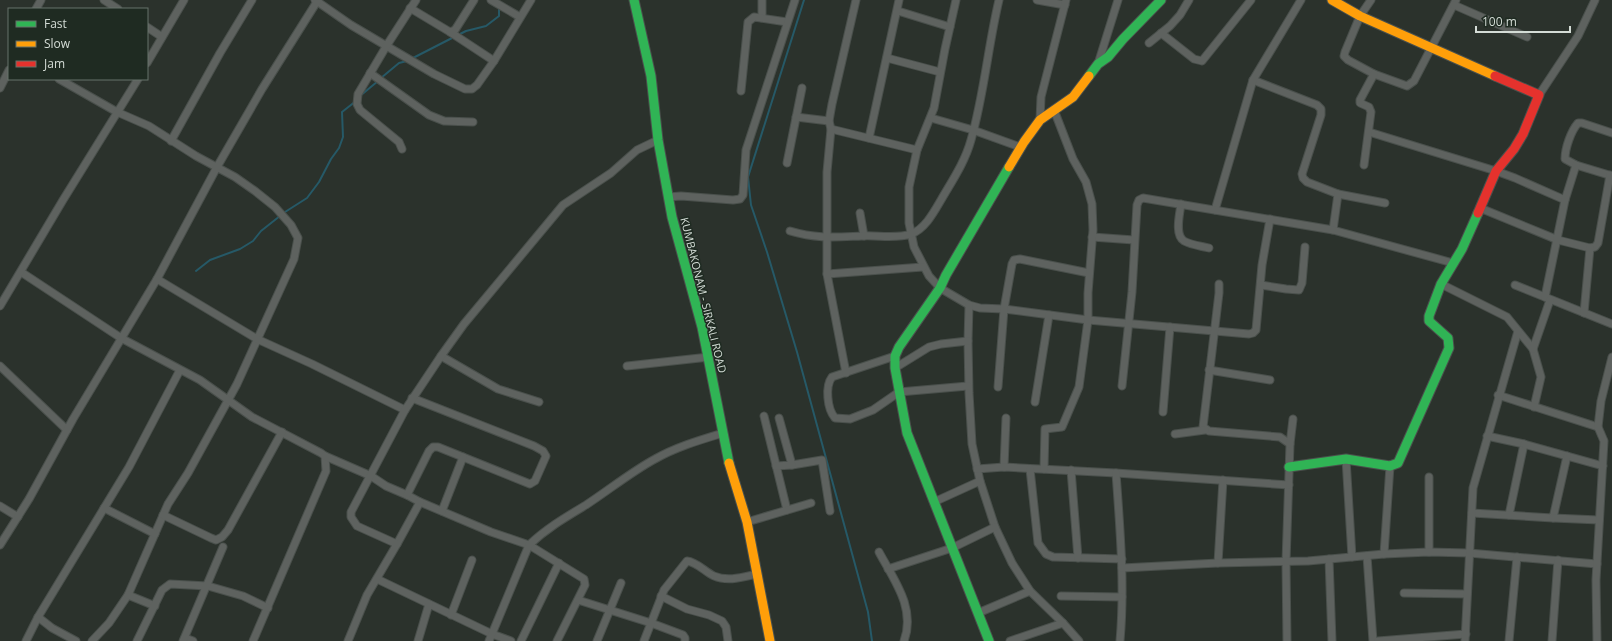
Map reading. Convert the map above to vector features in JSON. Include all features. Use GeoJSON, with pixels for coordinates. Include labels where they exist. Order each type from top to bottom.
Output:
{"type":"FeatureCollection","features":[{"type":"Feature","properties":{"kind":"street"},"geometry":{"type":"LineString","coordinates":[[104,0],[116,8]]}},
{"type":"Feature","properties":{"kind":"street"},"geometry":{"type":"LineString","coordinates":[[148,61],[184,0]]}},
{"type":"Feature","properties":{"kind":"street"},"geometry":{"type":"LineString","coordinates":[[171,142],[220,53],[252,0]]}},
{"type":"Feature","properties":{"kind":"street"},"geometry":{"type":"LineString","coordinates":[[0,545],[18,517],[67,430],[157,279],[217,167],[262,89],[317,0],[351,25],[434,74],[465,90],[472,89],[477,85],[494,61],[531,0]]}},
{"type":"Feature","properties":{"kind":"street"},"geometry":{"type":"LineString","coordinates":[[402,149],[399,142],[360,110],[357,104],[358,94],[416,0]]}},
{"type":"Feature","properties":{"kind":"street"},"geometry":{"type":"LineString","coordinates":[[450,32],[455,30],[474,0]]}},
{"type":"Feature","properties":{"kind":"street"},"geometry":{"type":"LineString","coordinates":[[491,0],[520,17]]}},
{"type":"Feature","properties":{"kind":"street","name":"KUMBAKONAM - SIRKALI ROAD"},"geometry":{"type":"LineString","coordinates":[[634,0],[650,76],[658,140],[668,197],[709,357],[730,466],[747,522],[770,641]]}},
{"type":"Feature","properties":{"kind":"street"},"geometry":{"type":"LineString","coordinates":[[762,0],[762,18]]}},
{"type":"Feature","properties":{"kind":"street"},"geometry":{"type":"LineString","coordinates":[[668,197],[681,196],[733,200],[740,199],[743,196],[746,150],[795,0]]}},
{"type":"Feature","properties":{"kind":"street"},"geometry":{"type":"LineString","coordinates":[[846,373],[827,274],[827,172],[831,129],[829,121],[856,0]]}},
{"type":"Feature","properties":{"kind":"street"},"geometry":{"type":"LineString","coordinates":[[869,138],[898,11],[899,0]]}},
{"type":"Feature","properties":{"kind":"street"},"geometry":{"type":"LineString","coordinates":[[956,0],[940,72],[934,108],[917,150],[909,187],[909,223],[914,247],[923,267],[940,288],[970,305],[980,308],[1004,309],[1088,320],[1249,334],[1256,330],[1262,264],[1270,219]]}},
{"type":"Feature","properties":{"kind":"street"},"geometry":{"type":"LineString","coordinates":[[790,231],[803,235],[827,238],[887,236],[911,234],[927,222],[958,169],[971,142],[999,0]]}},
{"type":"Feature","properties":{"kind":"street"},"geometry":{"type":"LineString","coordinates":[[1037,0],[1065,2],[1041,97],[1040,120]]}},
{"type":"Feature","properties":{"kind":"street"},"geometry":{"type":"LineString","coordinates":[[1098,64],[1118,0]]}},
{"type":"Feature","properties":{"kind":"street"},"geometry":{"type":"LineString","coordinates":[[988,641],[907,433],[895,368],[895,356],[899,347],[940,288],[1020,147],[1040,120],[1073,97],[1098,64],[1108,57],[1123,39],[1161,0]]}},
{"type":"Feature","properties":{"kind":"street"},"geometry":{"type":"LineString","coordinates":[[1149,43],[1162,33],[1180,15],[1189,0]]}},
{"type":"Feature","properties":{"kind":"street"},"geometry":{"type":"LineString","coordinates":[[1162,33],[1194,59],[1202,61],[1251,0]]}},
{"type":"Feature","properties":{"kind":"street"},"geometry":{"type":"LineString","coordinates":[[1215,210],[1253,80],[1301,0]]}},
{"type":"Feature","properties":{"kind":"street"},"geometry":{"type":"LineString","coordinates":[[1334,0],[1360,16],[1432,46],[1539,95]]}},
{"type":"Feature","properties":{"kind":"street"},"geometry":{"type":"LineString","coordinates":[[1343,66],[1345,52],[1360,16],[1371,0]]}},
{"type":"Feature","properties":{"kind":"street"},"geometry":{"type":"LineString","coordinates":[[1289,467],[1346,459],[1390,466],[1398,463],[1400,460],[1449,348],[1448,337],[1444,332],[1433,326],[1429,321],[1429,316],[1441,284],[1462,249],[1496,171],[1514,149],[1523,134],[1539,95],[1578,36],[1595,0]]}},
{"type":"Feature","properties":{"kind":"street"},"geometry":{"type":"LineString","coordinates":[[1344,56],[1348,60],[1374,74],[1407,86],[1414,81],[1455,2],[1527,37]]}},
{"type":"Feature","properties":{"kind":"street"},"geometry":{"type":"LineString","coordinates":[[410,8],[494,61]]}},
{"type":"Feature","properties":{"kind":"street"},"geometry":{"type":"LineString","coordinates":[[898,11],[950,27]]}},
{"type":"Feature","properties":{"kind":"street"},"geometry":{"type":"LineString","coordinates":[[741,91],[748,22],[754,16],[787,22]]}},
{"type":"Feature","properties":{"kind":"street"},"geometry":{"type":"LineString","coordinates":[[148,28],[162,37]]}},
{"type":"Feature","properties":{"kind":"street"},"geometry":{"type":"LineString","coordinates":[[887,58],[940,72]]}},
{"type":"Feature","properties":{"kind":"street"},"geometry":{"type":"LineString","coordinates":[[0,88],[8,72]]}},
{"type":"Feature","properties":{"kind":"street"},"geometry":{"type":"LineString","coordinates":[[370,73],[429,115],[444,121],[473,122]]}},
{"type":"Feature","properties":{"kind":"street"},"geometry":{"type":"LineString","coordinates":[[1364,165],[1371,109],[1363,106],[1360,103],[1360,100],[1374,74]]}},
{"type":"Feature","properties":{"kind":"street"},"geometry":{"type":"LineString","coordinates":[[61,80],[117,112],[149,126],[171,142],[234,177],[275,206],[291,225],[298,238],[294,260],[257,340],[228,400],[188,472],[168,504],[128,596],[109,623],[92,641]]}},
{"type":"Feature","properties":{"kind":"street"},"geometry":{"type":"LineString","coordinates":[[0,306],[63,200],[137,80]]}},
{"type":"Feature","properties":{"kind":"street"},"geometry":{"type":"LineString","coordinates":[[1253,80],[1317,105],[1321,109],[1321,115],[1302,174],[1303,178],[1307,182],[1338,194],[1385,203]]}},
{"type":"Feature","properties":{"kind":"street"},"geometry":{"type":"LineString","coordinates":[[787,163],[802,88]]}},
{"type":"Feature","properties":{"kind":"street"},"geometry":{"type":"LineString","coordinates":[[1044,469],[1045,429],[1062,427],[1079,387],[1088,320],[1088,293],[1092,237],[1092,204],[1086,182],[1073,159],[1054,110]]}},
{"type":"Feature","properties":{"kind":"street"},"geometry":{"type":"LineString","coordinates":[[796,117],[829,121]]}},
{"type":"Feature","properties":{"kind":"street"},"geometry":{"type":"LineString","coordinates":[[931,118],[973,130],[1020,147]]}},
{"type":"Feature","properties":{"kind":"street"},"geometry":{"type":"LineString","coordinates":[[1480,208],[1558,240],[1590,248],[1595,247],[1598,243],[1611,176],[1576,165],[1565,158],[1565,153],[1574,128],[1578,124],[1612,133]]}},
{"type":"Feature","properties":{"kind":"street"},"geometry":{"type":"LineString","coordinates":[[831,129],[917,150]]}},
{"type":"Feature","properties":{"kind":"street"},"geometry":{"type":"LineString","coordinates":[[1369,132],[1496,171],[1565,200]]}},
{"type":"Feature","properties":{"kind":"street"},"geometry":{"type":"LineString","coordinates":[[397,544],[357,526],[351,517],[351,512],[412,398],[464,324],[562,205],[611,173],[637,150],[658,140]]}},
{"type":"Feature","properties":{"kind":"street"},"geometry":{"type":"LineString","coordinates":[[1532,349],[1548,298],[1565,200],[1576,165]]}},
{"type":"Feature","properties":{"kind":"street"},"geometry":{"type":"LineString","coordinates":[[1332,230],[1338,194]]}},
{"type":"Feature","properties":{"kind":"street"},"geometry":{"type":"LineString","coordinates":[[1122,386],[1130,323],[1134,240],[1137,205],[1139,200],[1147,198],[1332,230],[1453,263]]}},
{"type":"Feature","properties":{"kind":"street"},"geometry":{"type":"LineString","coordinates":[[1181,204],[1179,229],[1181,239],[1209,248]]}},
{"type":"Feature","properties":{"kind":"street"},"geometry":{"type":"LineString","coordinates":[[860,213],[864,236]]}},
{"type":"Feature","properties":{"kind":"street"},"geometry":{"type":"LineString","coordinates":[[1092,237],[1134,240]]}},
{"type":"Feature","properties":{"kind":"street"},"geometry":{"type":"LineString","coordinates":[[1261,285],[1299,290],[1302,283],[1305,247]]}},
{"type":"Feature","properties":{"kind":"street"},"geometry":{"type":"LineString","coordinates":[[1584,313],[1590,248]]}},
{"type":"Feature","properties":{"kind":"street"},"geometry":{"type":"LineString","coordinates":[[998,387],[1004,309],[1012,264],[1017,258],[1089,273]]}},
{"type":"Feature","properties":{"kind":"street"},"geometry":{"type":"LineString","coordinates":[[827,274],[923,267]]}},
{"type":"Feature","properties":{"kind":"street"},"geometry":{"type":"LineString","coordinates":[[21,272],[121,338],[200,380],[252,417],[326,456],[371,476],[386,486],[420,502],[491,532],[529,545],[585,581],[578,600],[557,641]]}},
{"type":"Feature","properties":{"kind":"street"},"geometry":{"type":"LineString","coordinates":[[157,279],[257,340],[312,364],[405,410]]}},
{"type":"Feature","properties":{"kind":"street"},"geometry":{"type":"LineString","coordinates":[[1205,430],[1203,423],[1219,284]]}},
{"type":"Feature","properties":{"kind":"street"},"geometry":{"type":"LineString","coordinates":[[1441,284],[1499,312],[1507,317],[1518,330],[1532,349],[1541,377],[1534,407]]}},
{"type":"Feature","properties":{"kind":"street"},"geometry":{"type":"LineString","coordinates":[[1515,285],[1612,324]]}},
{"type":"Feature","properties":{"kind":"street"},"geometry":{"type":"LineString","coordinates":[[970,305],[968,386],[972,444],[980,481],[995,527],[1012,563],[1030,591],[1079,641]]}},
{"type":"Feature","properties":{"kind":"street"},"geometry":{"type":"LineString","coordinates":[[1035,402],[1049,315]]}},
{"type":"Feature","properties":{"kind":"street"},"geometry":{"type":"LineString","coordinates":[[1163,412],[1170,327]]}},
{"type":"Feature","properties":{"kind":"street"},"geometry":{"type":"LineString","coordinates":[[1378,641],[1465,638],[1473,488],[1498,395],[1518,330]]}},
{"type":"Feature","properties":{"kind":"street"},"geometry":{"type":"LineString","coordinates":[[895,368],[929,347],[968,341]]}},
{"type":"Feature","properties":{"kind":"street"},"geometry":{"type":"LineString","coordinates":[[441,356],[498,389],[539,402]]}},
{"type":"Feature","properties":{"kind":"street"},"geometry":{"type":"LineString","coordinates":[[895,356],[832,377],[829,381],[828,387],[831,414],[834,418],[850,419],[873,410],[899,392],[968,386]]}},
{"type":"Feature","properties":{"kind":"street"},"geometry":{"type":"LineString","coordinates":[[627,366],[709,357]]}},
{"type":"Feature","properties":{"kind":"street"},"geometry":{"type":"LineString","coordinates":[[1597,641],[1596,580],[1604,441],[1598,427],[1601,402],[1612,357]]}},
{"type":"Feature","properties":{"kind":"street"},"geometry":{"type":"LineString","coordinates":[[0,366],[67,430]]}},
{"type":"Feature","properties":{"kind":"street"},"geometry":{"type":"LineString","coordinates":[[26,641],[38,617],[129,467],[180,370]]}},
{"type":"Feature","properties":{"kind":"street"},"geometry":{"type":"LineString","coordinates":[[1210,370],[1270,380]]}},
{"type":"Feature","properties":{"kind":"street"},"geometry":{"type":"LineString","coordinates":[[1498,395],[1598,427]]}},
{"type":"Feature","properties":{"kind":"street"},"geometry":{"type":"LineString","coordinates":[[407,495],[433,447],[438,447],[530,484],[535,481],[546,456],[543,451],[534,446],[412,398]]}},
{"type":"Feature","properties":{"kind":"street"},"geometry":{"type":"LineString","coordinates":[[764,416],[787,510]]}},
{"type":"Feature","properties":{"kind":"street"},"geometry":{"type":"LineString","coordinates":[[779,418],[792,465]]}},
{"type":"Feature","properties":{"kind":"street"},"geometry":{"type":"LineString","coordinates":[[1004,467],[1006,418]]}},
{"type":"Feature","properties":{"kind":"street"},"geometry":{"type":"LineString","coordinates":[[1287,641],[1286,562],[1290,444],[1294,419]]}},
{"type":"Feature","properties":{"kind":"street"},"geometry":{"type":"LineString","coordinates":[[1175,434],[1205,430],[1280,437],[1290,444]]}},
{"type":"Feature","properties":{"kind":"street"},"geometry":{"type":"LineString","coordinates":[[163,515],[216,540],[222,537],[282,432]]}},
{"type":"Feature","properties":{"kind":"street"},"geometry":{"type":"LineString","coordinates":[[490,638],[529,545],[541,533],[587,504],[620,480],[656,458],[688,444],[723,433]]}},
{"type":"Feature","properties":{"kind":"street"},"geometry":{"type":"LineString","coordinates":[[1487,436],[1524,444],[1603,466]]}},
{"type":"Feature","properties":{"kind":"street"},"geometry":{"type":"LineString","coordinates":[[1509,516],[1524,444]]}},
{"type":"Feature","properties":{"kind":"street"},"geometry":{"type":"LineString","coordinates":[[253,641],[326,471],[326,456]]}},
{"type":"Feature","properties":{"kind":"street"},"geometry":{"type":"LineString","coordinates":[[1553,518],[1567,456]]}},
{"type":"Feature","properties":{"kind":"street"},"geometry":{"type":"LineString","coordinates":[[442,510],[463,457]]}},
{"type":"Feature","properties":{"kind":"street"},"geometry":{"type":"LineString","coordinates":[[1346,459],[1352,557]]}},
{"type":"Feature","properties":{"kind":"street"},"geometry":{"type":"LineString","coordinates":[[776,466],[822,460],[830,511]]}},
{"type":"Feature","properties":{"kind":"street"},"geometry":{"type":"LineString","coordinates":[[1384,554],[1390,466]]}},
{"type":"Feature","properties":{"kind":"street"},"geometry":{"type":"LineString","coordinates":[[978,469],[1004,467],[1071,470],[1289,485]]}},
{"type":"Feature","properties":{"kind":"street"},"geometry":{"type":"LineString","coordinates":[[1030,469],[1038,543],[1041,550],[1046,554],[1053,556],[1122,559]]}},
{"type":"Feature","properties":{"kind":"street"},"geometry":{"type":"LineString","coordinates":[[1071,470],[1078,558]]}},
{"type":"Feature","properties":{"kind":"street"},"geometry":{"type":"LineString","coordinates":[[1116,473],[1122,559],[1120,641]]}},
{"type":"Feature","properties":{"kind":"street"},"geometry":{"type":"LineString","coordinates":[[1429,477],[1429,552]]}},
{"type":"Feature","properties":{"kind":"street"},"geometry":{"type":"LineString","coordinates":[[1218,563],[1223,480]]}},
{"type":"Feature","properties":{"kind":"street"},"geometry":{"type":"LineString","coordinates":[[934,502],[980,481]]}},
{"type":"Feature","properties":{"kind":"street"},"geometry":{"type":"LineString","coordinates":[[348,641],[367,595],[420,502]]}},
{"type":"Feature","properties":{"kind":"street"},"geometry":{"type":"LineString","coordinates":[[747,522],[811,503]]}},
{"type":"Feature","properties":{"kind":"street"},"geometry":{"type":"LineString","coordinates":[[0,506],[18,517]]}},
{"type":"Feature","properties":{"kind":"street"},"geometry":{"type":"LineString","coordinates":[[104,508],[154,534]]}},
{"type":"Feature","properties":{"kind":"street"},"geometry":{"type":"LineString","coordinates":[[1472,513],[1599,520]]}},
{"type":"Feature","properties":{"kind":"street"},"geometry":{"type":"LineString","coordinates":[[888,569],[952,548],[995,527]]}},
{"type":"Feature","properties":{"kind":"street"},"geometry":{"type":"LineString","coordinates":[[193,641],[184,639],[223,548]]}},
{"type":"Feature","properties":{"kind":"street"},"geometry":{"type":"LineString","coordinates":[[879,552],[906,603],[907,619],[906,636],[904,641]]}},
{"type":"Feature","properties":{"kind":"street"},"geometry":{"type":"LineString","coordinates":[[1122,568],[1218,563],[1286,562],[1429,552],[1469,553],[1597,564]]}},
{"type":"Feature","properties":{"kind":"street"},"geometry":{"type":"LineString","coordinates":[[1367,556],[1373,641]]}},
{"type":"Feature","properties":{"kind":"street"},"geometry":{"type":"LineString","coordinates":[[1509,641],[1517,557]]}},
{"type":"Feature","properties":{"kind":"street"},"geometry":{"type":"LineString","coordinates":[[1329,559],[1332,641]]}},
{"type":"Feature","properties":{"kind":"street"},"geometry":{"type":"LineString","coordinates":[[451,615],[472,560]]}},
{"type":"Feature","properties":{"kind":"street"},"geometry":{"type":"LineString","coordinates":[[1552,641],[1558,560]]}},
{"type":"Feature","properties":{"kind":"street"},"geometry":{"type":"LineString","coordinates":[[644,641],[664,590],[687,561],[697,564],[714,576],[728,580],[757,574]]}},
{"type":"Feature","properties":{"kind":"street"},"geometry":{"type":"LineString","coordinates":[[520,641],[558,563]]}},
{"type":"Feature","properties":{"kind":"street"},"geometry":{"type":"LineString","coordinates":[[377,579],[430,604],[490,638],[511,641]]}},
{"type":"Feature","properties":{"kind":"street"},"geometry":{"type":"LineString","coordinates":[[596,641],[621,583]]}},
{"type":"Feature","properties":{"kind":"street"},"geometry":{"type":"LineString","coordinates":[[137,641],[162,590],[170,584],[208,586],[243,596],[268,608]]}},
{"type":"Feature","properties":{"kind":"street"},"geometry":{"type":"LineString","coordinates":[[978,613],[1030,591]]}},
{"type":"Feature","properties":{"kind":"street"},"geometry":{"type":"LineString","coordinates":[[1404,593],[1467,594]]}},
{"type":"Feature","properties":{"kind":"street"},"geometry":{"type":"LineString","coordinates":[[128,596],[155,606]]}},
{"type":"Feature","properties":{"kind":"street"},"geometry":{"type":"LineString","coordinates":[[661,596],[687,609],[709,615],[722,621],[726,627],[728,641]]}},
{"type":"Feature","properties":{"kind":"street"},"geometry":{"type":"LineString","coordinates":[[1061,596],[1122,597]]}},
{"type":"Feature","properties":{"kind":"street"},"geometry":{"type":"LineString","coordinates":[[578,600],[682,635],[685,638],[685,641]]}},
{"type":"Feature","properties":{"kind":"street"},"geometry":{"type":"LineString","coordinates":[[418,641],[430,604]]}},
{"type":"Feature","properties":{"kind":"street"},"geometry":{"type":"LineString","coordinates":[[38,617],[52,628],[76,641]]}},
{"type":"Feature","properties":{"kind":"street"},"geometry":{"type":"LineString","coordinates":[[1010,641],[1028,638],[1063,623]]}},
{"type":"Feature","properties":{"kind":"waterway"},"geometry":{"type":"LineString","coordinates":[[804,0],[748,177],[751,205],[767,252],[797,352],[868,612],[872,641]]}},
{"type":"Feature","properties":{"kind":"waterway"},"geometry":{"type":"LineString","coordinates":[[458,35],[466,31],[486,26],[499,16],[499,7]]}},
{"type":"Feature","properties":{"kind":"waterway"},"geometry":{"type":"LineString","coordinates":[[411,59],[454,37]]}},
{"type":"Feature","properties":{"kind":"waterway"},"geometry":{"type":"LineString","coordinates":[[381,78],[399,63],[407,61]]}},
{"type":"Feature","properties":{"kind":"waterway"},"geometry":{"type":"LineString","coordinates":[[360,96],[378,81]]}},
{"type":"Feature","properties":{"kind":"waterway"},"geometry":{"type":"LineString","coordinates":[[196,271],[210,260],[240,249],[253,241],[261,231],[285,212],[307,198],[319,182],[331,159],[339,148],[343,137],[342,112],[356,101]]}},
{"type":"Feature","properties":{"kind":"traffic: fast"},"geometry":{"type":"LineString","coordinates":[[634,0],[651,76],[658,140],[672,217],[702,327],[729,463]]}},
{"type":"Feature","properties":{"kind":"traffic: fast"},"geometry":{"type":"LineString","coordinates":[[1089,76],[1098,64],[1108,57],[1123,39],[1161,0]]}},
{"type":"Feature","properties":{"kind":"traffic: fast"},"geometry":{"type":"LineString","coordinates":[[989,641],[907,433],[895,368],[895,356],[899,347],[940,288],[946,275],[1009,167]]}},
{"type":"Feature","properties":{"kind":"traffic: fast"},"geometry":{"type":"LineString","coordinates":[[1289,467],[1346,459],[1390,466],[1398,463],[1449,348],[1448,338],[1429,321],[1429,316],[1441,284],[1462,249],[1478,213]]}},
{"type":"Feature","properties":{"kind":"traffic: slow"},"geometry":{"type":"LineString","coordinates":[[1332,0],[1360,16],[1495,76]]}},
{"type":"Feature","properties":{"kind":"traffic: slow"},"geometry":{"type":"LineString","coordinates":[[1009,167],[1024,142],[1040,120],[1073,97],[1089,76]]}},
{"type":"Feature","properties":{"kind":"traffic: slow"},"geometry":{"type":"LineString","coordinates":[[729,463],[747,522],[770,641]]}},
{"type":"Feature","properties":{"kind":"traffic: jam"},"geometry":{"type":"LineString","coordinates":[[1478,213],[1496,171],[1514,149],[1523,134],[1539,95],[1495,76]]}}]}
